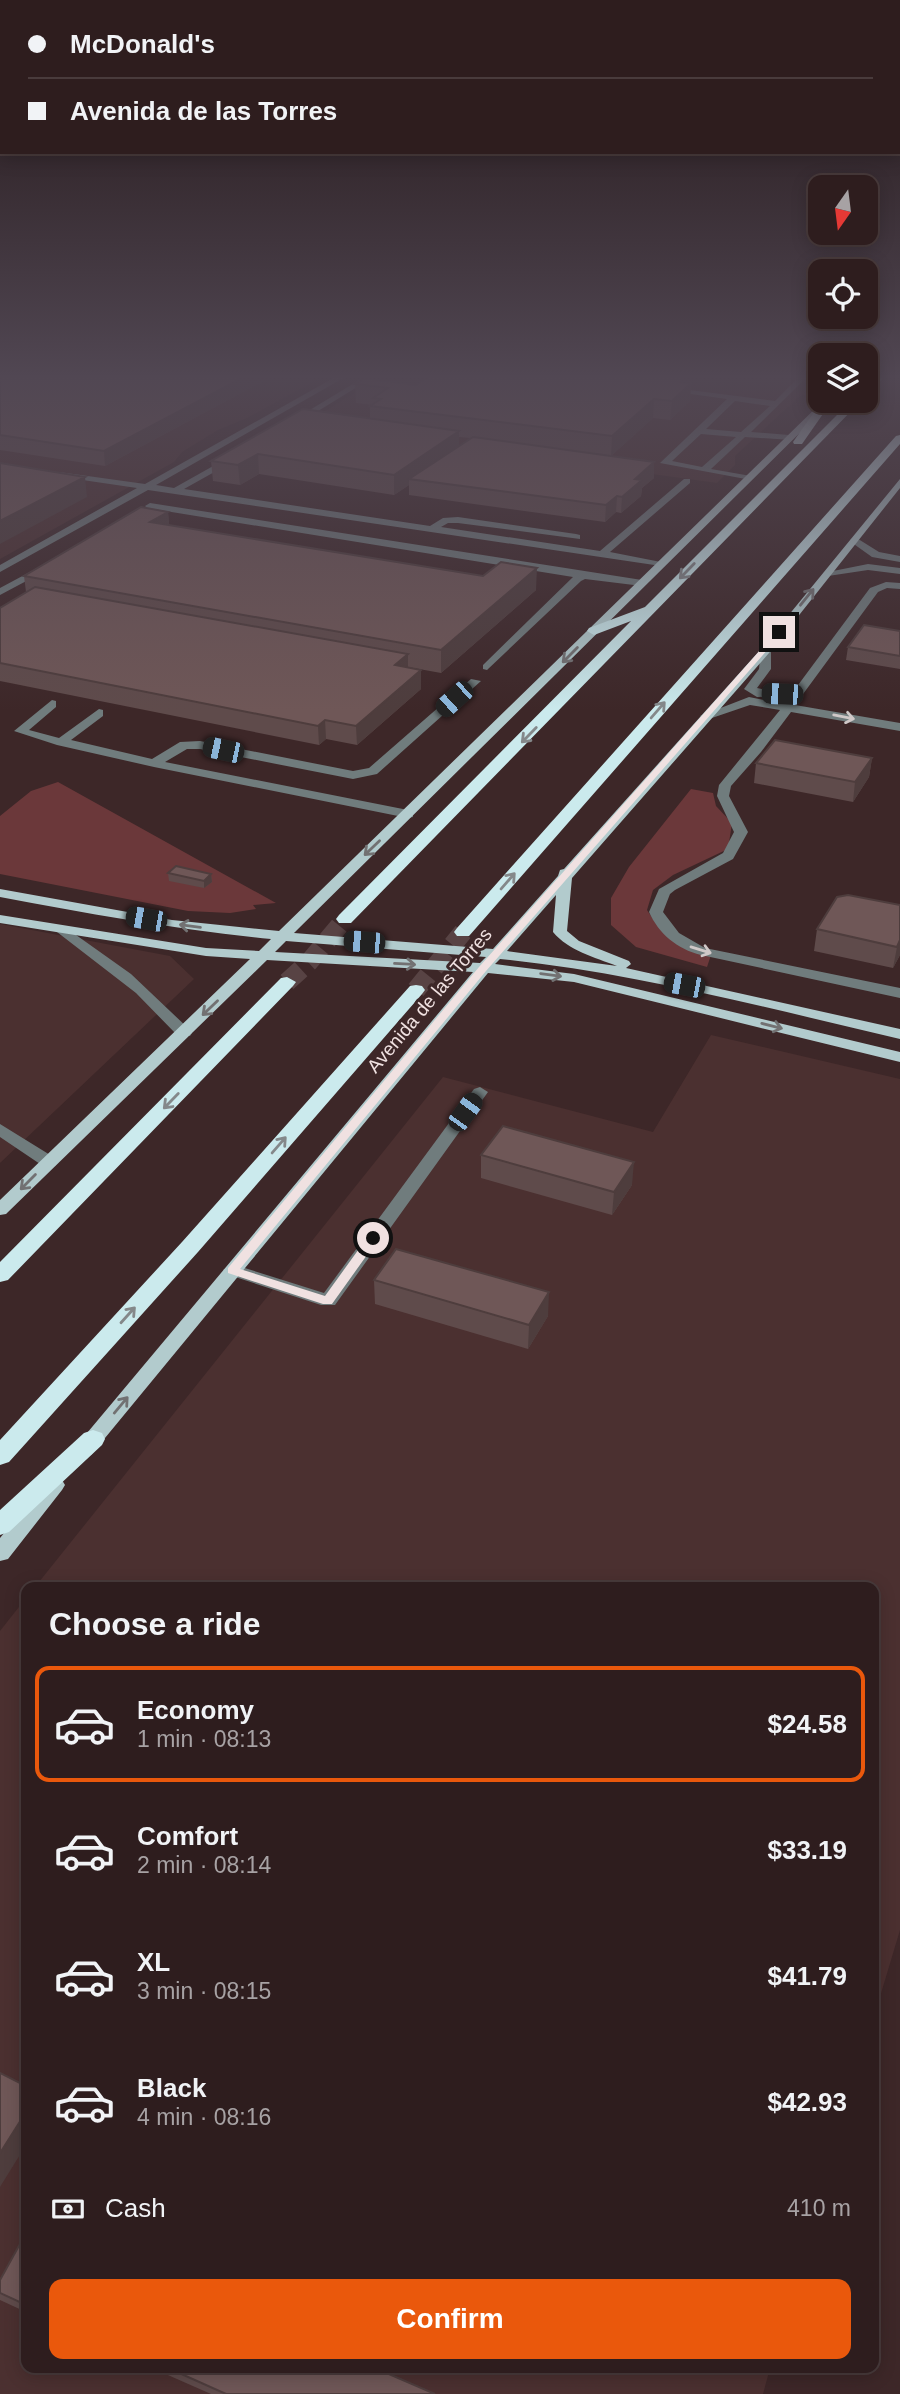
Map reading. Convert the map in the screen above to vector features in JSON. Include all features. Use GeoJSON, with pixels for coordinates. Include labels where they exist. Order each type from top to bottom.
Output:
{"type":"FeatureCollection","features":[{"type":"Feature","properties":{"kind":"highway"},"geometry":{"type":"LineString","coordinates":[[345,919],[529,736],[768,488]]}},
{"type":"Feature","properties":{"kind":"highway","name":"Avenida de las Torres"},"geometry":{"type":"LineString","coordinates":[[463,932],[855,488]]}},
{"type":"Feature","properties":{"kind":"highway"},"geometry":{"type":"LineString","coordinates":[[852,491],[856,488]]}},
{"type":"Feature","properties":{"kind":"highway"},"geometry":{"type":"LineString","coordinates":[[594,631],[651,609]]}},
{"type":"Feature","properties":{"kind":"highway"},"geometry":{"type":"LineString","coordinates":[[0,1275],[287,982]]}},
{"type":"Feature","properties":{"kind":"highway","name":"Avenida de las Torres"},"geometry":{"type":"LineString","coordinates":[[0,1456],[416,990]]}},
{"type":"Feature","properties":{"kind":"highway"},"geometry":{"type":"LineString","coordinates":[[0,1525],[93,1438]]}},
{"type":"Feature","properties":{"kind":"main road"},"geometry":{"type":"LineString","coordinates":[[0,1210],[263,956],[738,488]]}},
{"type":"Feature","properties":{"kind":"main road","name":"Avenida de las Torres"},"geometry":{"type":"LineString","coordinates":[[0,1553],[483,969],[565,873],[765,651],[896,488]]}},
{"type":"Feature","properties":{"kind":"main road"},"geometry":{"type":"LineString","coordinates":[[565,873],[560,932],[574,944],[593,954],[708,990]]}},
{"type":"Feature","properties":{"kind":"main road"},"geometry":{"type":"LineString","coordinates":[[0,893],[169,923],[499,953],[566,962],[708,990],[900,1034]]}},
{"type":"Feature","properties":{"kind":"main road"},"geometry":{"type":"LineString","coordinates":[[0,919],[206,952],[517,970],[573,978],[900,1057]]}},
{"type":"Feature","properties":{"kind":"street"},"geometry":{"type":"LineString","coordinates":[[0,569],[148,488]]}},
{"type":"Feature","properties":{"kind":"street"},"geometry":{"type":"LineString","coordinates":[[154,488],[661,563]]}},
{"type":"Feature","properties":{"kind":"street"},"geometry":{"type":"LineString","coordinates":[[138,512],[182,488]]}},
{"type":"Feature","properties":{"kind":"street"},"geometry":{"type":"LineString","coordinates":[[602,554],[679,488]]}},
{"type":"Feature","properties":{"kind":"street"},"geometry":{"type":"LineString","coordinates":[[150,506],[642,583]]}},
{"type":"Feature","properties":{"kind":"street"},"geometry":{"type":"LineString","coordinates":[[432,529],[442,522],[458,520],[576,537]]}},
{"type":"Feature","properties":{"kind":"street"},"geometry":{"type":"LineString","coordinates":[[855,540],[876,555],[900,559]]}},
{"type":"Feature","properties":{"kind":"street"},"geometry":{"type":"LineString","coordinates":[[0,592],[55,561]]}},
{"type":"Feature","properties":{"kind":"street"},"geometry":{"type":"LineString","coordinates":[[828,573],[868,567],[900,571]]}},
{"type":"Feature","properties":{"kind":"street"},"geometry":{"type":"LineString","coordinates":[[487,667],[577,579],[584,576]]}},
{"type":"Feature","properties":{"kind":"street"},"geometry":{"type":"LineString","coordinates":[[0,579],[19,582]]}},
{"type":"Feature","properties":{"kind":"street"},"geometry":{"type":"LineString","coordinates":[[900,586],[880,586],[868,598],[789,707],[723,790],[723,796],[740,828],[739,838],[728,856],[664,892],[656,912],[661,924],[670,934],[681,943],[701,951],[900,993]]}},
{"type":"Feature","properties":{"kind":"street"},"geometry":{"type":"LineString","coordinates":[[765,651],[765,669],[751,691],[798,695]]}},
{"type":"Feature","properties":{"kind":"street"},"geometry":{"type":"LineString","coordinates":[[154,763],[177,748],[191,744],[341,774],[362,774],[373,771],[475,681]]}},
{"type":"Feature","properties":{"kind":"street"},"geometry":{"type":"LineString","coordinates":[[706,716],[743,702],[789,707],[900,727]]}},
{"type":"Feature","properties":{"kind":"street"},"geometry":{"type":"LineString","coordinates":[[52,704],[20,732],[154,763],[408,814]]}},
{"type":"Feature","properties":{"kind":"street"},"geometry":{"type":"LineString","coordinates":[[61,743],[99,713]]}},
{"type":"Feature","properties":{"kind":"street"},"geometry":{"type":"LineString","coordinates":[[62,929],[129,979],[166,1012],[184,1033]]}},
{"type":"Feature","properties":{"kind":"street"},"geometry":{"type":"LineString","coordinates":[[232,1270],[328,1301],[480,1091]]}},
{"type":"Feature","properties":{"kind":"street"},"geometry":{"type":"LineString","coordinates":[[0,1129],[48,1162]]}},
{"type":"Feature","properties":{"kind":"shaded area"},"geometry":{"type":"Polygon","coordinates":[[[0,488],[128,488],[0,559],[0,488]]]}},
{"type":"Feature","properties":{"kind":"shaded area"},"geometry":{"type":"Polygon","coordinates":[[[58,782],[276,903],[253,905],[256,909],[230,913],[188,911],[0,874],[0,816],[31,791],[58,782]]]}},
{"type":"Feature","properties":{"kind":"shaded area"},"geometry":{"type":"Polygon","coordinates":[[[691,789],[713,793],[716,806],[732,823],[728,849],[673,875],[653,890],[647,910],[660,928],[674,940],[711,955],[707,967],[636,947],[611,925],[611,898],[629,867],[691,789]]]}},
{"type":"Feature","properties":{"kind":"shaded area"},"geometry":{"type":"Polygon","coordinates":[[[0,924],[170,956],[194,979],[0,1163],[0,924]]]}},
{"type":"Feature","properties":{"kind":"shaded area"},"geometry":{"type":"Polygon","coordinates":[[[711,1035],[900,1079],[900,1930],[879,2000],[879,1582],[39,1582],[443,1077],[653,1132],[711,1035]]]}},
{"type":"Feature","properties":{"kind":"shaded area"},"geometry":{"type":"Polygon","coordinates":[[[21,1604],[21,2373],[769,2373],[763,2394],[0,2394],[0,1631],[21,1604]]]}},
{"type":"Feature","properties":{"kind":"building"},"geometry":{"type":"Polygon","coordinates":[[[0,488],[64,488],[0,521],[0,488]]]}},
{"type":"Feature","properties":{"kind":"building"},"geometry":{"type":"Polygon","coordinates":[[[475,488],[633,488],[606,505],[475,488]]]}},
{"type":"Feature","properties":{"kind":"building"},"geometry":{"type":"Polygon","coordinates":[[[141,507],[168,512],[150,522],[483,576],[501,562],[537,568],[441,650],[24,576],[141,507]]]}},
{"type":"Feature","properties":{"kind":"building"},"geometry":{"type":"Polygon","coordinates":[[[35,587],[408,654],[395,665],[421,670],[356,726],[325,720],[318,726],[0,663],[0,608],[35,587]]]}},
{"type":"Feature","properties":{"kind":"building"},"geometry":{"type":"Polygon","coordinates":[[[864,625],[900,631],[900,656],[848,647],[864,625]]]}},
{"type":"Feature","properties":{"kind":"building"},"geometry":{"type":"Polygon","coordinates":[[[775,740],[872,758],[855,782],[756,763],[775,740]]]}},
{"type":"Feature","properties":{"kind":"building"},"geometry":{"type":"Polygon","coordinates":[[[176,866],[211,874],[204,881],[168,873],[176,866]]]}},
{"type":"Feature","properties":{"kind":"building"},"geometry":{"type":"Polygon","coordinates":[[[848,895],[900,905],[900,940],[897,947],[817,929],[837,897],[848,895]]]}},
{"type":"Feature","properties":{"kind":"building"},"geometry":{"type":"Polygon","coordinates":[[[503,1126],[634,1162],[614,1192],[481,1155],[503,1126]]]}},
{"type":"Feature","properties":{"kind":"building"},"geometry":{"type":"Polygon","coordinates":[[[396,1249],[549,1292],[529,1325],[374,1280],[396,1249]]]}},
{"type":"Feature","properties":{"kind":"building"},"geometry":{"type":"Polygon","coordinates":[[[0,2073],[21,2084],[21,2120],[0,2153],[0,2073]]]}},
{"type":"Feature","properties":{"kind":"building"},"geometry":{"type":"Polygon","coordinates":[[[21,2242],[21,2303],[0,2293],[0,2280],[21,2242]]]}},
{"type":"Feature","properties":{"kind":"building"},"geometry":{"type":"Polygon","coordinates":[[[179,2373],[387,2373],[435,2394],[226,2394],[179,2373]]]}},
{"type":"Feature","properties":{"kind":"tunnel"},"geometry":{"type":"LineString","coordinates":[[287,982],[309,962],[345,919]]}},
{"type":"Feature","properties":{"kind":"tunnel"},"geometry":{"type":"LineString","coordinates":[[416,990],[463,932]]}},
{"type":"Feature","properties":{"kind":"route"},"geometry":{"type":"LineString","coordinates":[[373,1238],[328,1301],[232,1270],[565,873],[647,785],[779,632]]}}]}
